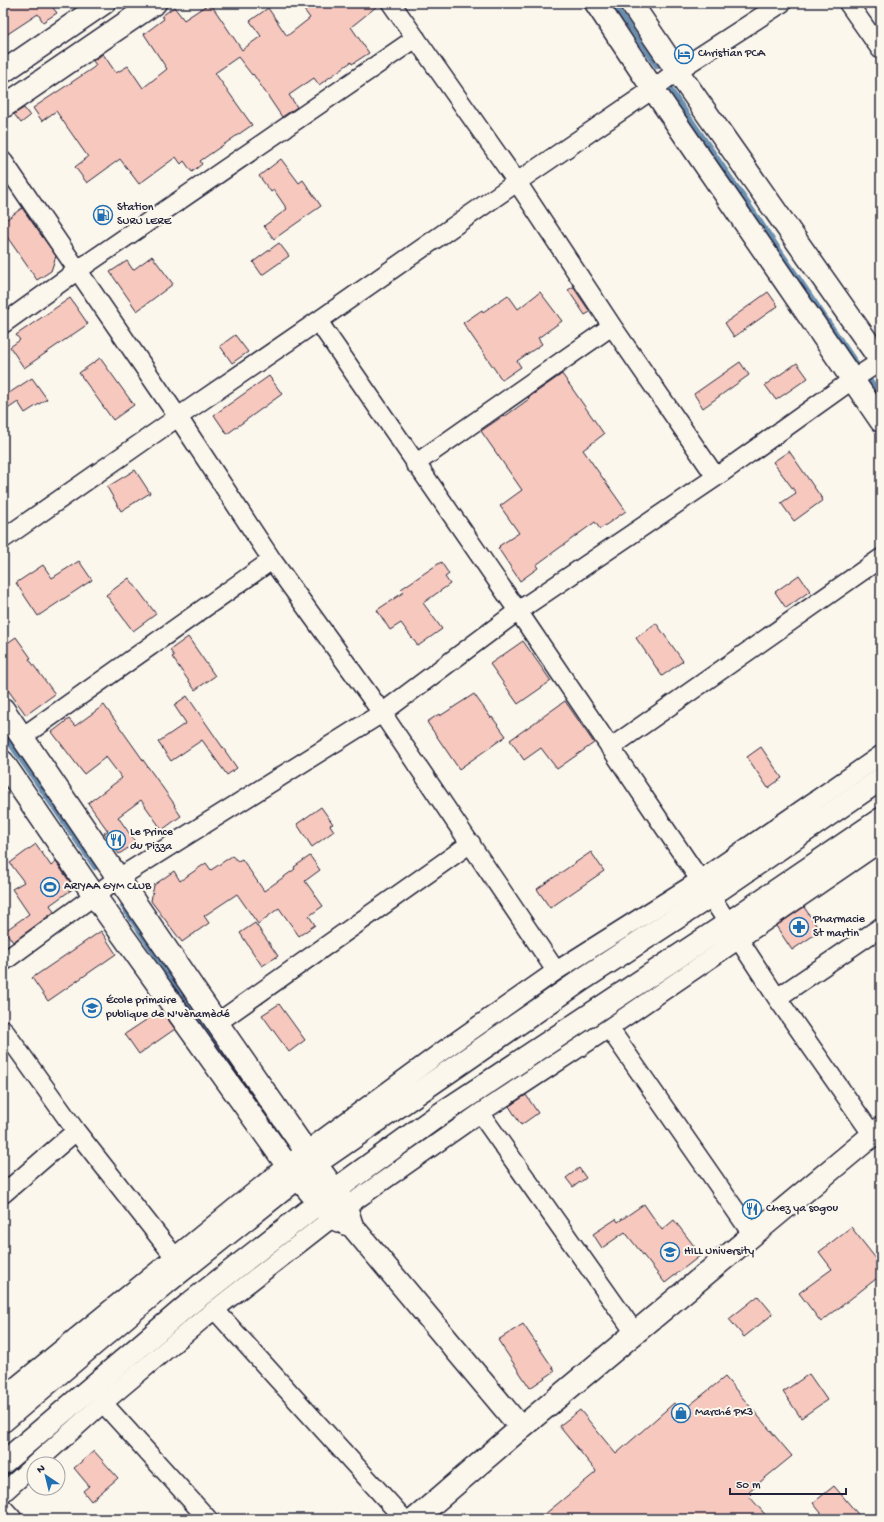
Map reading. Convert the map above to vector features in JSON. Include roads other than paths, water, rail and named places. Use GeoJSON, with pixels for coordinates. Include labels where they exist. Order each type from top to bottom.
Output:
{"type":"FeatureCollection","features":[{"type":"Feature","properties":{"kind":"street"},"geometry":{"type":"LineString","coordinates":[[3,72],[104,3]]}},
{"type":"Feature","properties":{"kind":"street"},"geometry":{"type":"LineString","coordinates":[[3,107],[155,3]]}},
{"type":"Feature","properties":{"kind":"street"},"geometry":{"type":"LineString","coordinates":[[391,3],[517,182],[612,326],[716,478]]}},
{"type":"Feature","properties":{"kind":"street"},"geometry":{"type":"LineString","coordinates":[[596,3],[653,89],[881,421]]}},
{"type":"Feature","properties":{"kind":"street"},"geometry":{"type":"LineString","coordinates":[[3,962],[118,879],[382,713],[518,611],[716,478],[852,380],[881,361],[677,71],[631,3]]}},
{"type":"Feature","properties":{"kind":"street"},"geometry":{"type":"LineString","coordinates":[[3,539],[318,322],[677,71],[782,3]]}},
{"type":"Feature","properties":{"kind":"street"},"geometry":{"type":"LineString","coordinates":[[848,3],[881,50]]}},
{"type":"Feature","properties":{"kind":"street"},"geometry":{"type":"LineString","coordinates":[[3,324],[78,270],[416,38]]}},
{"type":"Feature","properties":{"kind":"street"},"geometry":{"type":"LineString","coordinates":[[3,161],[178,417],[272,560],[382,713],[556,971]]}},
{"type":"Feature","properties":{"kind":"street"},"geometry":{"type":"LineString","coordinates":[[318,322],[518,611],[705,888],[776,998],[878,1136],[752,1234],[415,1519]]}},
{"type":"Feature","properties":{"kind":"street"},"geometry":{"type":"LineString","coordinates":[[415,464],[612,326]]}},
{"type":"Feature","properties":{"kind":"street"},"geometry":{"type":"LineString","coordinates":[[610,748],[881,558]]}},
{"type":"Feature","properties":{"kind":"street"},"geometry":{"type":"LineString","coordinates":[[22,737],[272,560]]}},
{"type":"Feature","properties":{"kind":"street"},"geometry":{"type":"LineString","coordinates":[[3,710],[216,1023],[310,1158],[336,1209]]}},
{"type":"Feature","properties":{"kind":"street"},"geometry":{"type":"LineString","coordinates":[[310,1158],[583,979],[881,755]]}},
{"type":"Feature","properties":{"kind":"street"},"geometry":{"type":"LineString","coordinates":[[3,762],[94,895],[292,1172],[336,1209],[521,1428]]}},
{"type":"Feature","properties":{"kind":"street"},"geometry":{"type":"LineString","coordinates":[[3,1397],[174,1256],[292,1172],[442,1052],[556,971],[705,888],[881,779]]}},
{"type":"Feature","properties":{"kind":"street"},"geometry":{"type":"LineString","coordinates":[[3,1463],[189,1304],[336,1209],[609,1028],[881,818]]}},
{"type":"Feature","properties":{"kind":"street"},"geometry":{"type":"LineString","coordinates":[[45,1456],[103,1403],[336,1209],[436,1117],[732,932],[881,842]]}},
{"type":"Feature","properties":{"kind":"street"},"geometry":{"type":"LineString","coordinates":[[216,1023],[471,843]]}},
{"type":"Feature","properties":{"kind":"street"},"geometry":{"type":"LineString","coordinates":[[776,998],[881,927]]}},
{"type":"Feature","properties":{"kind":"street"},"geometry":{"type":"LineString","coordinates":[[609,1028],[752,1234]]}},
{"type":"Feature","properties":{"kind":"street"},"geometry":{"type":"LineString","coordinates":[[3,1029],[76,1132],[174,1256]]}},
{"type":"Feature","properties":{"kind":"street"},"geometry":{"type":"LineString","coordinates":[[480,1113],[635,1333]]}},
{"type":"Feature","properties":{"kind":"street"},"geometry":{"type":"LineString","coordinates":[[3,1194],[76,1132]]}},
{"type":"Feature","properties":{"kind":"street"},"geometry":{"type":"LineString","coordinates":[[3,1420],[166,1283],[292,1172]]}},
{"type":"Feature","properties":{"kind":"street"},"geometry":{"type":"LineString","coordinates":[[215,1310],[404,1519]]}},
{"type":"Feature","properties":{"kind":"street"},"geometry":{"type":"LineString","coordinates":[[103,1403],[208,1519]]}},
{"type":"Feature","properties":{"kind":"street"},"geometry":{"type":"LineString","coordinates":[[3,1493],[26,1473]]}},
{"type":"Feature","properties":{"kind":"street"},"geometry":{"type":"LineString","coordinates":[[3,1508],[13,1519]]}},
{"type":"Feature","properties":{"kind":"waterway"},"geometry":{"type":"LineString","coordinates":[[613,3],[657,67]]}},
{"type":"Feature","properties":{"kind":"waterway"},"geometry":{"type":"LineString","coordinates":[[670,88],[856,362]]}},
{"type":"Feature","properties":{"kind":"waterway"},"geometry":{"type":"LineString","coordinates":[[870,380],[881,395]]}},
{"type":"Feature","properties":{"kind":"waterway"},"geometry":{"type":"LineString","coordinates":[[3,734],[95,868]]}},
{"type":"Feature","properties":{"kind":"waterway"},"geometry":{"type":"LineString","coordinates":[[122,906],[248,1092]]}},
{"type":"Feature","properties":{"kind":"place","name":"Christian PCA"},"geometry":{"type":"Point","coordinates":[684,54]}},
{"type":"Feature","properties":{"kind":"place","name":"Station SURU LERE"},"geometry":{"type":"Point","coordinates":[103,215]}},
{"type":"Feature","properties":{"kind":"place","name":"Le Prince du Pizza"},"geometry":{"type":"Point","coordinates":[116,840]}},
{"type":"Feature","properties":{"kind":"place","name":"ARIYAA GYM CLUB"},"geometry":{"type":"Point","coordinates":[50,887]}},
{"type":"Feature","properties":{"kind":"place","name":"Pharmacie St martin"},"geometry":{"type":"Point","coordinates":[799,927]}},
{"type":"Feature","properties":{"kind":"place","name":"École primaire publique de N'vènamèdé"},"geometry":{"type":"Point","coordinates":[92,1008]}},
{"type":"Feature","properties":{"kind":"place","name":"Chez ya sogou"},"geometry":{"type":"Point","coordinates":[752,1209]}},
{"type":"Feature","properties":{"kind":"place","name":"HILL University"},"geometry":{"type":"Point","coordinates":[670,1252]}},
{"type":"Feature","properties":{"kind":"place","name":"Marché PK3"},"geometry":{"type":"Point","coordinates":[681,1413]}}]}
